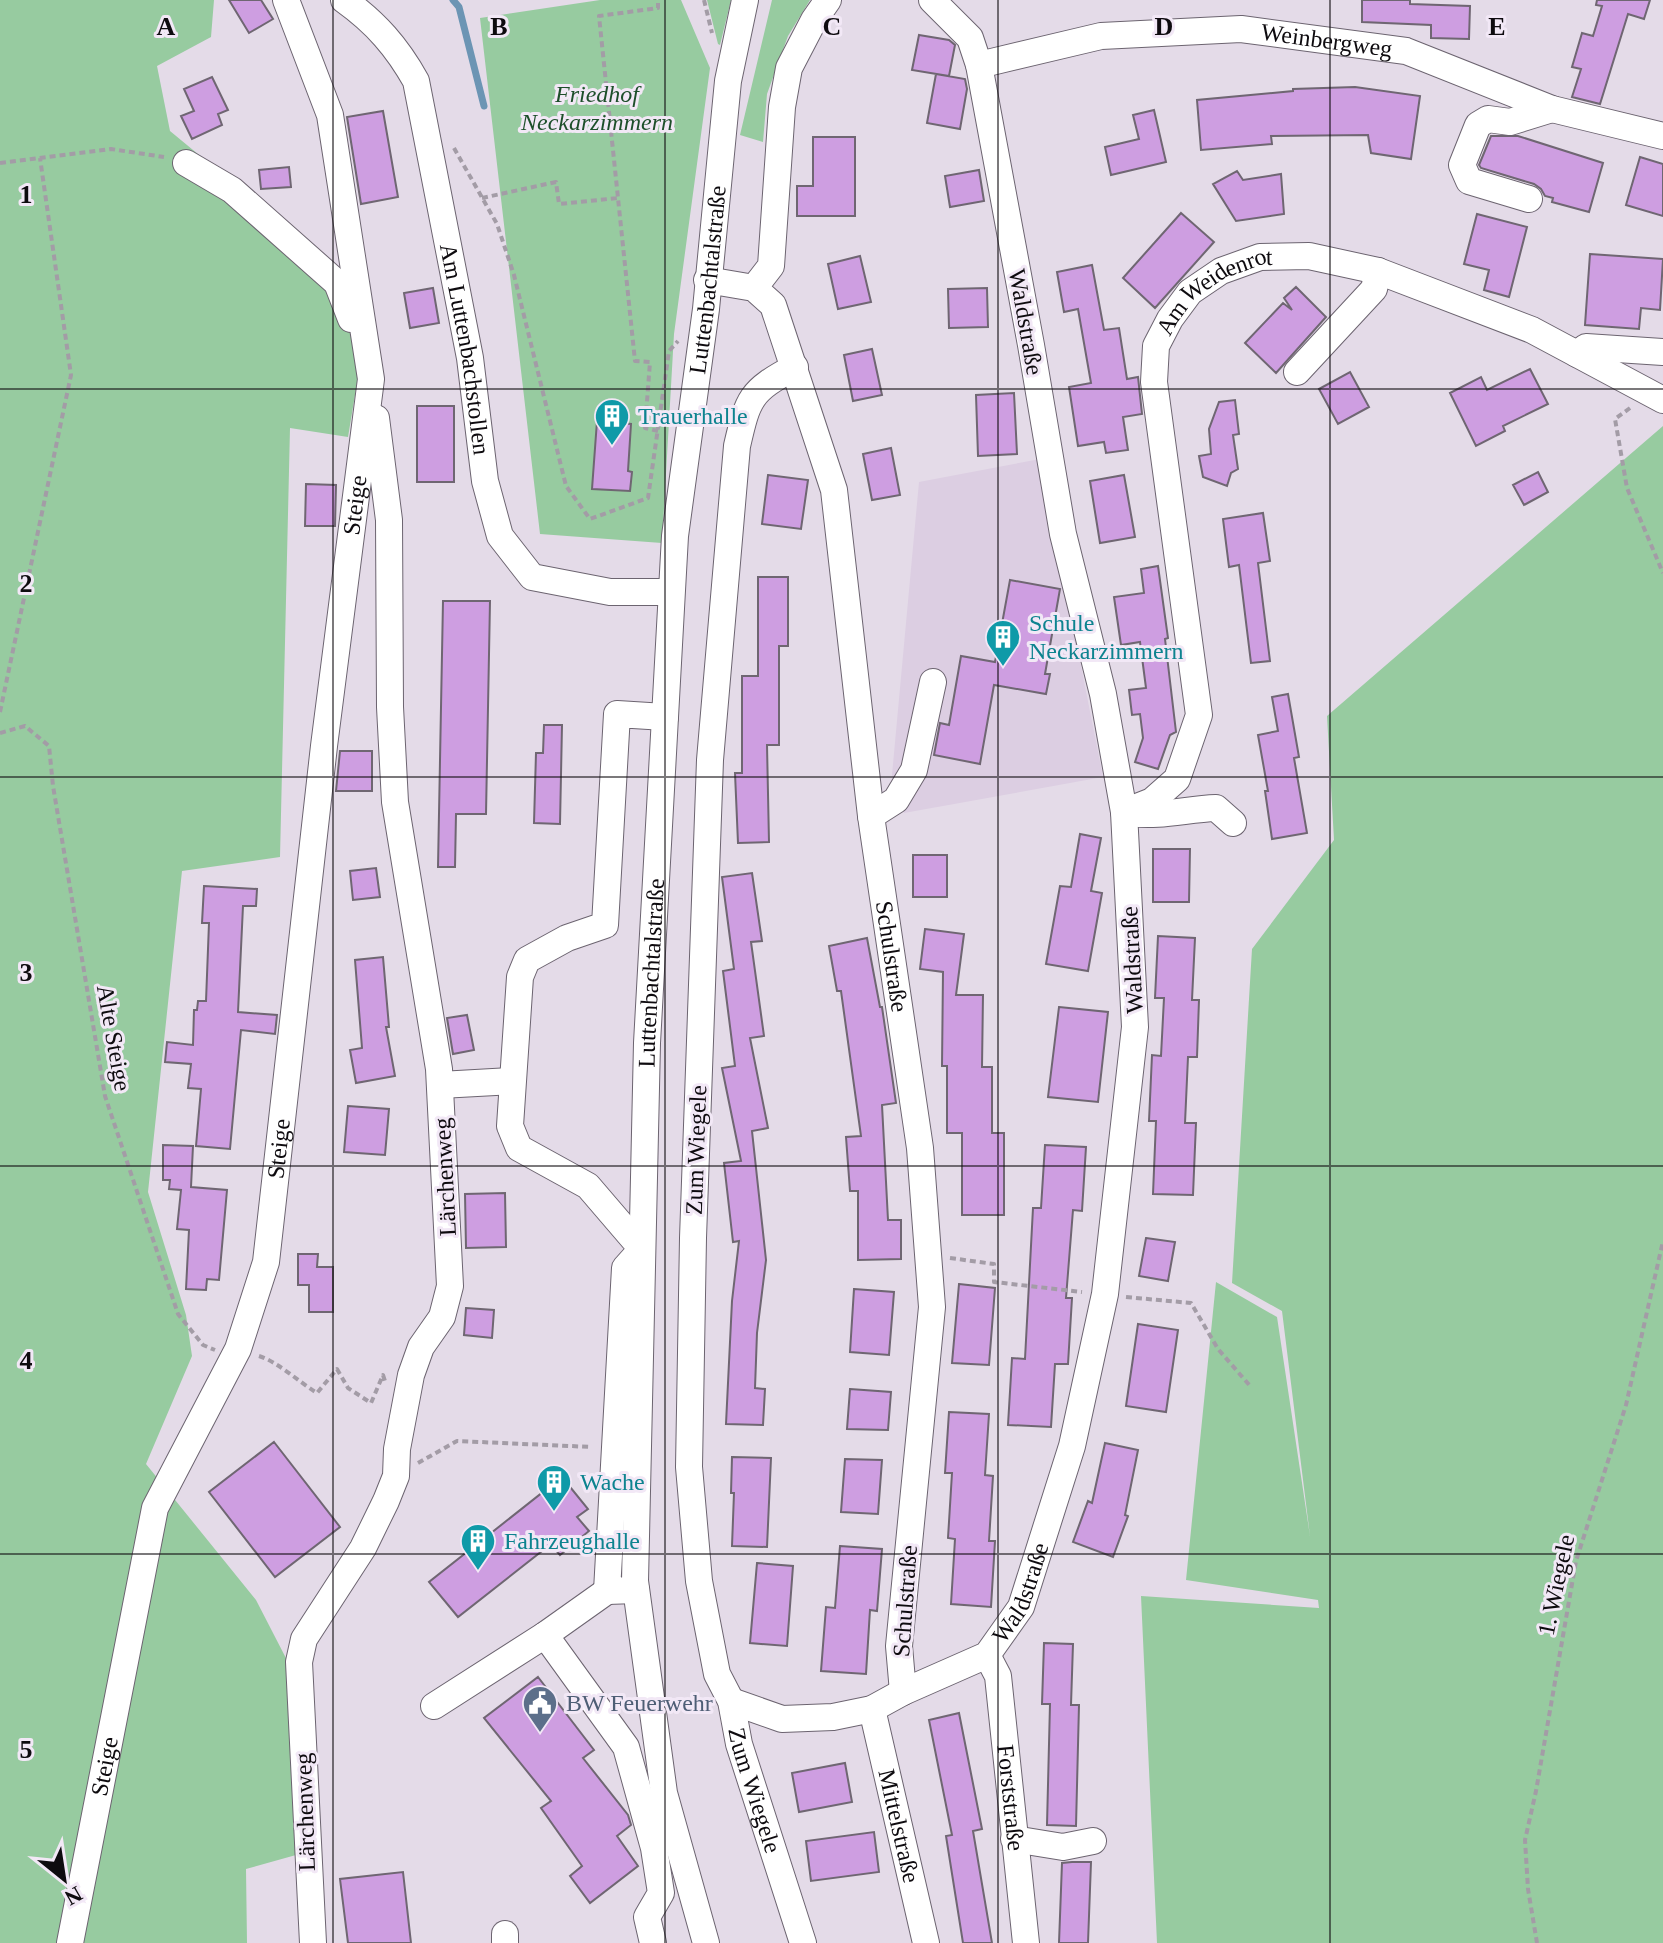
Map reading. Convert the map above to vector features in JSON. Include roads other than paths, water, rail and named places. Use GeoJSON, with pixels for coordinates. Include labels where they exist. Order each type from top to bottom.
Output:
{"type":"FeatureCollection","features":[{"type":"Feature","properties":{"kind":"street","name":"Steige"},"geometry":{"type":"LineString","coordinates":[[70,1943],[155,1508],[235,1353],[266,1262],[324,746],[371,379],[330,115],[286,0]]}},
{"type":"Feature","properties":{"kind":"street","name":"Am Luttenbachstollen"},"geometry":{"type":"LineString","coordinates":[[344,0],[373,21],[401,53],[416,81],[470,358],[485,481],[500,536],[532,577],[610,592],[671,592]]}},
{"type":"Feature","properties":{"kind":"street","name":"Luttenbachtalstraße"},"geometry":{"type":"LineString","coordinates":[[706,1943],[664,1793],[636,1590],[642,1249],[647,1043],[675,536],[706,309],[728,81],[745,0]]}},
{"type":"Feature","properties":{"kind":"street"},"geometry":{"type":"LineString","coordinates":[[707,280],[754,288],[771,266],[782,107],[789,68],[828,0]]}},
{"type":"Feature","properties":{"kind":"street","name":"Waldstraße"},"geometry":{"type":"LineString","coordinates":[[731,1701],[782,1719],[833,1717],[872,1709],[987,1655],[1021,1607],[1072,1446],[1105,1294],[1135,1027],[1124,812],[1103,694],[1063,534],[979,65],[970,38],[932,0]]}},
{"type":"Feature","properties":{"kind":"street","name":"Weinbergweg"},"geometry":{"type":"LineString","coordinates":[[979,65],[1101,36],[1241,29],[1406,51],[1552,109],[1663,136]]}},
{"type":"Feature","properties":{"kind":"street"},"geometry":{"type":"LineString","coordinates":[[1529,199],[1469,181],[1462,165],[1478,125],[1488,119],[1510,122],[1552,109]]}},
{"type":"Feature","properties":{"kind":"street","name":"Steige"},"geometry":{"type":"LineString","coordinates":[[186,163],[232,190],[337,283],[353,323],[364,326]]}},
{"type":"Feature","properties":{"kind":"street","name":"Am Weidenrot"},"geometry":{"type":"LineString","coordinates":[[1124,812],[1152,801],[1177,779],[1199,715],[1154,382],[1156,346],[1170,319],[1190,292],[1221,271],[1260,257],[1309,256],[1378,271],[1532,330],[1656,397]]}},
{"type":"Feature","properties":{"kind":"street"},"geometry":{"type":"LineString","coordinates":[[1297,372],[1374,289],[1378,271]]}},
{"type":"Feature","properties":{"kind":"street","name":"Schulstraße"},"geometry":{"type":"LineString","coordinates":[[754,288],[773,305],[834,490],[871,816],[920,1148],[932,1307],[899,1646],[903,1692]]}},
{"type":"Feature","properties":{"kind":"street"},"geometry":{"type":"LineString","coordinates":[[1577,354],[1586,347],[1663,352]]}},
{"type":"Feature","properties":{"kind":"street","name":"Zum Wiegele"},"geometry":{"type":"LineString","coordinates":[[795,367],[758,389],[746,407],[737,446],[710,760],[693,1238],[689,1467],[699,1581],[717,1674],[731,1701],[739,1744],[803,1943]]}},
{"type":"Feature","properties":{"kind":"street","name":"Lärchenweg"},"geometry":{"type":"LineString","coordinates":[[313,1943],[299,1662],[304,1639],[363,1548],[396,1476],[397,1449],[411,1375],[421,1347],[442,1317],[450,1286],[440,1085],[395,802],[390,707],[389,520],[371,379]]}},
{"type":"Feature","properties":{"kind":"street"},"geometry":{"type":"LineString","coordinates":[[871,816],[896,800],[914,770],[933,682]]}},
{"type":"Feature","properties":{"kind":"street"},"geometry":{"type":"LineString","coordinates":[[607,1591],[625,1268],[642,1249],[588,1186],[519,1148],[510,1126],[512,1081],[520,977],[527,960],[567,938],[605,925],[617,714],[665,717]]}},
{"type":"Feature","properties":{"kind":"street"},"geometry":{"type":"LineString","coordinates":[[1124,812],[1151,816],[1216,808],[1233,823]]}},
{"type":"Feature","properties":{"kind":"street"},"geometry":{"type":"LineString","coordinates":[[440,1085],[512,1081]]}},
{"type":"Feature","properties":{"kind":"street"},"geometry":{"type":"LineString","coordinates":[[434,1706],[607,1591],[636,1590]]}},
{"type":"Feature","properties":{"kind":"street"},"geometry":{"type":"LineString","coordinates":[[545,1635],[626,1747],[654,1848],[661,1893],[647,1917],[653,1943]]}},
{"type":"Feature","properties":{"kind":"street","name":"Forststraße"},"geometry":{"type":"LineString","coordinates":[[987,1655],[998,1676],[1026,1943]]}},
{"type":"Feature","properties":{"kind":"street","name":"Mittelstraße"},"geometry":{"type":"LineString","coordinates":[[872,1709],[926,1943]]}},
{"type":"Feature","properties":{"kind":"street"},"geometry":{"type":"LineString","coordinates":[[1014,1839],[1063,1847],[1093,1841]]}},
{"type":"Feature","properties":{"kind":"waterway"},"geometry":{"type":"LineString","coordinates":[[453,0],[459,7],[484,106]]}},
{"type":"Feature","properties":{"kind":"place","name":"Trauerhalle"},"geometry":{"type":"Point","coordinates":[612,447]}},
{"type":"Feature","properties":{"kind":"place","name":"Schule Neckarzimmern"},"geometry":{"type":"Point","coordinates":[1003,668]}},
{"type":"Feature","properties":{"kind":"place","name":"Wache"},"geometry":{"type":"Point","coordinates":[554,1513]}},
{"type":"Feature","properties":{"kind":"place","name":"Fahrzeughalle"},"geometry":{"type":"Point","coordinates":[478,1572]}},
{"type":"Feature","properties":{"kind":"place","name":"BW Feuerwehr"},"geometry":{"type":"Point","coordinates":[540,1734]}},
{"type":"Feature","properties":{"kind":"park label","name":"Friedhof Neckarzimmern"},"geometry":{"type":"Point","coordinates":[597,108]}}]}
